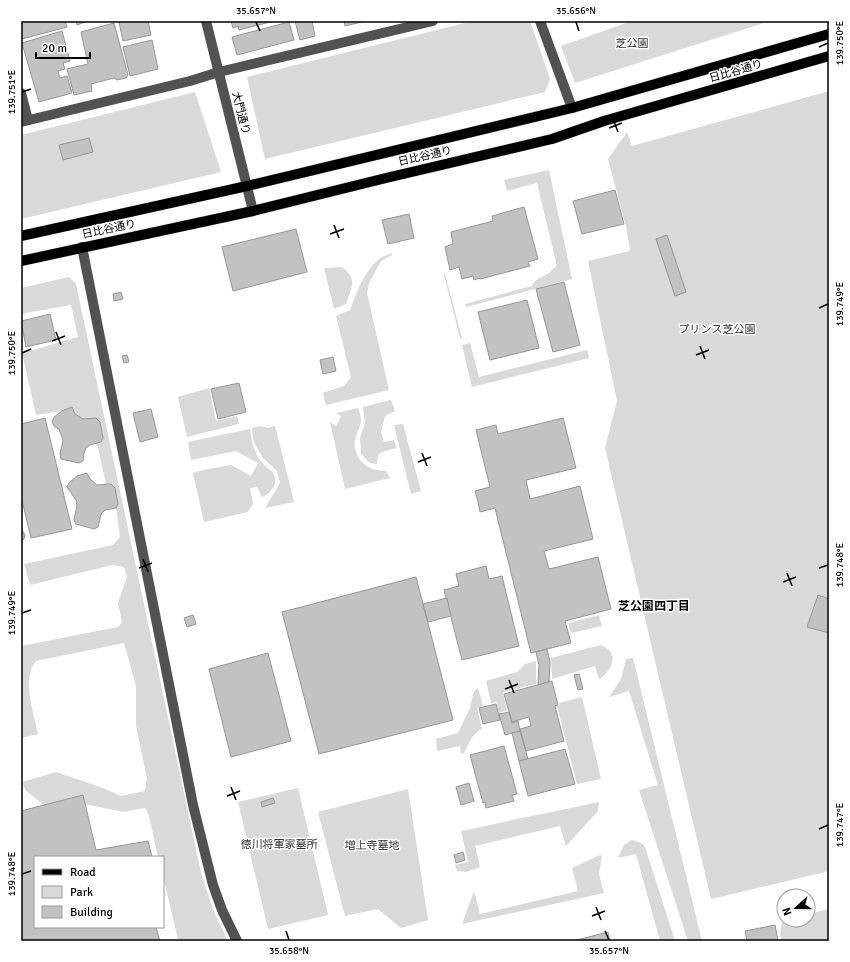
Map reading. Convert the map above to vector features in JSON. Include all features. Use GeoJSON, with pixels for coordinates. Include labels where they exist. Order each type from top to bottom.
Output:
{"type":"FeatureCollection","features":[{"type":"Feature","properties":{"kind":"main road","name":"日比谷通り"},"geometry":{"type":"LineString","coordinates":[[21,236],[247,186],[572,108],[829,34]]}},
{"type":"Feature","properties":{"kind":"main road","name":"日比谷通り"},"geometry":{"type":"LineString","coordinates":[[21,261],[253,211],[552,138],[604,121],[829,56]]}},
{"type":"Feature","properties":{"kind":"street","name":"大門通り"},"geometry":{"type":"LineString","coordinates":[[206,21],[253,211]]}},
{"type":"Feature","properties":{"kind":"street"},"geometry":{"type":"LineString","coordinates":[[21,93],[24,121],[190,81],[219,72],[433,21]]}},
{"type":"Feature","properties":{"kind":"street"},"geometry":{"type":"LineString","coordinates":[[540,21],[572,108]]}},
{"type":"Feature","properties":{"kind":"street"},"geometry":{"type":"LineString","coordinates":[[82,247],[193,805],[213,885],[222,910],[237,941]]}},
{"type":"Feature","properties":{"kind":"green space"},"geometry":{"type":"Polygon","coordinates":[[[473,21],[530,21],[550,79],[545,92],[265,159],[247,77],[473,21]]]}},
{"type":"Feature","properties":{"kind":"green space","name":"芝公園"},"geometry":{"type":"Polygon","coordinates":[[[632,21],[770,21],[575,83],[561,46],[632,21]]]}},
{"type":"Feature","properties":{"kind":"green space","name":"プリンス芝公園"},"geometry":{"type":"Polygon","coordinates":[[[829,91],[829,871],[711,899],[605,448],[617,401],[588,261],[630,251],[627,231],[608,159],[627,132],[632,146],[829,91]]]}},
{"type":"Feature","properties":{"kind":"green space"},"geometry":{"type":"Polygon","coordinates":[[[195,92],[221,172],[21,219],[21,135],[195,92]]]}},
{"type":"Feature","properties":{"kind":"green space"},"geometry":{"type":"Polygon","coordinates":[[[549,170],[572,279],[466,307],[465,304],[532,286],[537,279],[546,275],[557,266],[537,183],[507,191],[504,180],[549,170]]]}},
{"type":"Feature","properties":{"kind":"green space"},"geometry":{"type":"Polygon","coordinates":[[[392,253],[392,255],[381,261],[369,283],[367,293],[389,390],[326,405],[323,393],[344,386],[351,377],[336,316],[350,310],[365,275],[374,263],[380,258],[392,253]]]}},
{"type":"Feature","properties":{"kind":"green space"},"geometry":{"type":"Polygon","coordinates":[[[342,267],[352,280],[352,288],[346,304],[334,309],[324,268],[342,267]]]}},
{"type":"Feature","properties":{"kind":"green space"},"geometry":{"type":"Polygon","coordinates":[[[445,274],[462,338],[460,338],[444,275],[445,274]]]}},
{"type":"Feature","properties":{"kind":"green space"},"geometry":{"type":"Polygon","coordinates":[[[69,277],[76,284],[201,873],[214,912],[228,941],[185,941],[178,939],[164,880],[164,856],[158,856],[149,816],[145,808],[124,812],[85,804],[82,795],[44,805],[26,791],[22,782],[56,772],[103,788],[121,796],[145,791],[147,778],[136,726],[136,686],[124,643],[36,661],[29,677],[29,686],[38,734],[22,738],[21,646],[118,627],[122,622],[118,603],[127,577],[124,567],[112,565],[30,585],[24,564],[113,545],[120,537],[116,508],[118,504],[115,488],[111,484],[106,484],[97,443],[101,442],[103,438],[100,422],[96,418],[83,419],[75,414],[72,407],[62,411],[36,415],[22,353],[78,337],[71,305],[21,314],[21,288],[69,277]]]}},
{"type":"Feature","properties":{"kind":"green space"},"geometry":{"type":"Polygon","coordinates":[[[470,343],[479,377],[587,350],[589,358],[472,387],[462,345],[470,343]]]}},
{"type":"Feature","properties":{"kind":"green space"},"geometry":{"type":"Polygon","coordinates":[[[209,388],[216,421],[237,416],[239,424],[187,437],[178,397],[209,388]]]}},
{"type":"Feature","properties":{"kind":"green space"},"geometry":{"type":"Polygon","coordinates":[[[391,400],[395,411],[385,416],[381,432],[384,442],[394,440],[396,448],[382,452],[378,455],[377,464],[370,463],[361,454],[360,438],[365,423],[363,407],[391,400]]]}},
{"type":"Feature","properties":{"kind":"green space"},"geometry":{"type":"Polygon","coordinates":[[[358,408],[361,422],[355,438],[355,445],[358,457],[372,469],[386,471],[390,478],[345,489],[330,422],[336,426],[341,416],[336,413],[358,408]]]}},
{"type":"Feature","properties":{"kind":"green space"},"geometry":{"type":"Polygon","coordinates":[[[403,424],[421,491],[411,494],[394,425],[403,424]]]}},
{"type":"Feature","properties":{"kind":"green space"},"geometry":{"type":"Polygon","coordinates":[[[261,426],[268,428],[275,426],[294,502],[265,508],[280,483],[277,471],[263,458],[253,439],[252,428],[261,426]]]}},
{"type":"Feature","properties":{"kind":"green space"},"geometry":{"type":"Polygon","coordinates":[[[250,429],[251,439],[256,453],[265,466],[272,471],[275,478],[275,485],[268,494],[262,497],[257,487],[250,488],[253,504],[248,512],[204,522],[193,473],[231,465],[251,476],[258,463],[236,451],[191,460],[188,442],[250,429]]]}},
{"type":"Feature","properties":{"kind":"green space"},"geometry":{"type":"Polygon","coordinates":[[[599,615],[602,626],[571,633],[568,623],[599,615]]]}},
{"type":"Feature","properties":{"kind":"green space"},"geometry":{"type":"Polygon","coordinates":[[[601,645],[611,652],[612,657],[611,667],[604,676],[599,679],[595,666],[552,679],[551,658],[601,645]]]}},
{"type":"Feature","properties":{"kind":"green space"},"geometry":{"type":"Polygon","coordinates":[[[633,658],[702,941],[688,941],[639,790],[658,785],[629,691],[609,697],[621,679],[626,659],[633,658]]]}},
{"type":"Feature","properties":{"kind":"green space"},"geometry":{"type":"Polygon","coordinates":[[[536,661],[536,684],[503,692],[507,710],[499,713],[496,702],[491,703],[486,681],[517,672],[525,664],[536,661]]]}},
{"type":"Feature","properties":{"kind":"green space"},"geometry":{"type":"Polygon","coordinates":[[[478,688],[483,706],[477,708],[482,729],[473,736],[464,753],[461,754],[460,746],[437,751],[436,739],[458,733],[470,708],[473,694],[478,688]]]}},
{"type":"Feature","properties":{"kind":"green space"},"geometry":{"type":"Polygon","coordinates":[[[582,697],[601,779],[577,784],[557,706],[560,705],[559,703],[582,697]]]}},
{"type":"Feature","properties":{"kind":"green space","name":"徳川将軍家墓所"},"geometry":{"type":"Polygon","coordinates":[[[298,788],[328,915],[268,929],[238,802],[298,788]]]}},
{"type":"Feature","properties":{"kind":"green space","name":"増上寺墓地"},"geometry":{"type":"Polygon","coordinates":[[[408,789],[428,920],[401,928],[378,909],[345,916],[318,812],[408,789]]]}},
{"type":"Feature","properties":{"kind":"green space"},"geometry":{"type":"Polygon","coordinates":[[[599,802],[598,811],[566,846],[560,826],[475,846],[480,867],[466,872],[457,871],[455,865],[468,862],[461,831],[599,802]]]}},
{"type":"Feature","properties":{"kind":"green space"},"geometry":{"type":"Polygon","coordinates":[[[632,840],[641,843],[645,847],[675,941],[660,941],[636,854],[618,858],[624,845],[632,840]]]}},
{"type":"Feature","properties":{"kind":"green space"},"geometry":{"type":"Polygon","coordinates":[[[600,855],[602,856],[599,874],[604,893],[462,924],[474,891],[480,914],[578,891],[572,868],[600,855]]]}},
{"type":"Feature","properties":{"kind":"green space"},"geometry":{"type":"Polygon","coordinates":[[[829,909],[829,941],[781,941],[781,928],[816,928],[816,912],[829,909]]]}},
{"type":"Feature","properties":{"kind":"building"},"geometry":{"type":"Polygon","coordinates":[[[21,21],[65,21],[67,27],[22,39],[21,21]]]}},
{"type":"Feature","properties":{"kind":"building"},"geometry":{"type":"Polygon","coordinates":[[[76,21],[88,21],[77,25],[76,21]]]}},
{"type":"Feature","properties":{"kind":"building"},"geometry":{"type":"Polygon","coordinates":[[[148,21],[151,35],[123,41],[119,22],[148,21]]]}},
{"type":"Feature","properties":{"kind":"building"},"geometry":{"type":"Polygon","coordinates":[[[231,21],[274,21],[239,30],[238,26],[233,28],[231,21]]]}},
{"type":"Feature","properties":{"kind":"building"},"geometry":{"type":"Polygon","coordinates":[[[295,21],[312,21],[315,36],[300,40],[295,21]]]}},
{"type":"Feature","properties":{"kind":"building"},"geometry":{"type":"Polygon","coordinates":[[[344,21],[366,21],[345,26],[344,21]]]}},
{"type":"Feature","properties":{"kind":"building"},"geometry":{"type":"Polygon","coordinates":[[[289,22],[294,40],[237,55],[232,37],[289,22]]]}},
{"type":"Feature","properties":{"kind":"building"},"geometry":{"type":"Polygon","coordinates":[[[114,23],[128,75],[126,78],[117,80],[114,78],[91,84],[92,91],[74,95],[67,69],[88,64],[81,32],[114,23]]]}},
{"type":"Feature","properties":{"kind":"building"},"geometry":{"type":"Polygon","coordinates":[[[62,31],[70,61],[63,63],[65,69],[58,71],[60,78],[67,76],[72,93],[39,102],[22,43],[62,31]]]}},
{"type":"Feature","properties":{"kind":"building"},"geometry":{"type":"Polygon","coordinates":[[[152,40],[158,69],[130,76],[123,47],[152,40]]]}},
{"type":"Feature","properties":{"kind":"building"},"geometry":{"type":"Polygon","coordinates":[[[89,138],[93,152],[63,160],[59,145],[89,138]]]}},
{"type":"Feature","properties":{"kind":"building"},"geometry":{"type":"Polygon","coordinates":[[[615,190],[624,224],[582,234],[573,201],[615,190]]]}},
{"type":"Feature","properties":{"kind":"building"},"geometry":{"type":"Polygon","coordinates":[[[524,207],[538,259],[528,262],[530,266],[474,280],[473,276],[462,279],[459,267],[450,270],[445,247],[453,244],[451,232],[493,221],[492,216],[524,207]]]}},
{"type":"Feature","properties":{"kind":"building"},"geometry":{"type":"Polygon","coordinates":[[[409,214],[414,238],[388,244],[382,220],[409,214]]]}},
{"type":"Feature","properties":{"kind":"building"},"geometry":{"type":"Polygon","coordinates":[[[296,229],[307,272],[233,291],[222,247],[296,229]]]}},
{"type":"Feature","properties":{"kind":"building"},"geometry":{"type":"Polygon","coordinates":[[[667,235],[686,292],[675,296],[656,239],[667,235]]]}},
{"type":"Feature","properties":{"kind":"building"},"geometry":{"type":"Polygon","coordinates":[[[564,282],[580,345],[553,352],[536,289],[564,282]]]}},
{"type":"Feature","properties":{"kind":"building"},"geometry":{"type":"Polygon","coordinates":[[[121,292],[123,299],[114,301],[113,294],[121,292]]]}},
{"type":"Feature","properties":{"kind":"building"},"geometry":{"type":"Polygon","coordinates":[[[527,300],[539,348],[490,360],[478,312],[527,300]]]}},
{"type":"Feature","properties":{"kind":"building"},"geometry":{"type":"Polygon","coordinates":[[[50,314],[56,340],[26,347],[21,321],[50,314]]]}},
{"type":"Feature","properties":{"kind":"building"},"geometry":{"type":"Polygon","coordinates":[[[127,355],[129,362],[124,363],[122,356],[127,355]]]}},
{"type":"Feature","properties":{"kind":"building"},"geometry":{"type":"Polygon","coordinates":[[[333,357],[336,371],[323,374],[320,360],[333,357]]]}},
{"type":"Feature","properties":{"kind":"building"},"geometry":{"type":"Polygon","coordinates":[[[239,383],[246,412],[218,419],[211,389],[239,383]]]}},
{"type":"Feature","properties":{"kind":"building"},"geometry":{"type":"Polygon","coordinates":[[[72,407],[75,414],[83,419],[96,418],[100,422],[103,438],[101,442],[90,445],[86,448],[83,461],[79,463],[61,459],[60,454],[63,440],[59,429],[55,427],[52,422],[54,417],[62,411],[72,407]]]}},
{"type":"Feature","properties":{"kind":"building"},"geometry":{"type":"Polygon","coordinates":[[[151,409],[158,437],[140,442],[133,413],[151,409]]]}},
{"type":"Feature","properties":{"kind":"building"},"geometry":{"type":"Polygon","coordinates":[[[45,418],[72,529],[31,538],[21,496],[21,424],[45,418]]]}},
{"type":"Feature","properties":{"kind":"building"},"geometry":{"type":"Polygon","coordinates":[[[563,418],[576,468],[526,480],[530,499],[580,486],[593,539],[544,551],[549,569],[598,557],[611,609],[565,621],[571,643],[531,653],[495,508],[480,512],[475,491],[490,487],[476,430],[496,425],[498,434],[563,418]]]}},
{"type":"Feature","properties":{"kind":"building"},"geometry":{"type":"Polygon","coordinates":[[[87,473],[90,479],[97,485],[111,484],[115,488],[118,504],[116,508],[105,510],[101,514],[98,527],[94,529],[76,524],[74,520],[77,506],[76,500],[67,487],[69,483],[77,476],[87,473]]]}},
{"type":"Feature","properties":{"kind":"building"},"geometry":{"type":"Polygon","coordinates":[[[21,528],[25,535],[21,542],[21,528]]]}},
{"type":"Feature","properties":{"kind":"building"},"geometry":{"type":"Polygon","coordinates":[[[486,566],[489,579],[502,576],[519,646],[462,660],[444,590],[459,586],[456,574],[486,566]]]}},
{"type":"Feature","properties":{"kind":"building"},"geometry":{"type":"Polygon","coordinates":[[[416,577],[453,720],[319,754],[282,612],[416,577]]]}},
{"type":"Feature","properties":{"kind":"building"},"geometry":{"type":"Polygon","coordinates":[[[818,595],[829,599],[829,633],[807,627],[818,595]]]}},
{"type":"Feature","properties":{"kind":"building"},"geometry":{"type":"Polygon","coordinates":[[[447,598],[451,616],[428,622],[423,604],[447,598]]]}},
{"type":"Feature","properties":{"kind":"building"},"geometry":{"type":"Polygon","coordinates":[[[193,615],[196,624],[187,627],[184,618],[193,615]]]}},
{"type":"Feature","properties":{"kind":"building"},"geometry":{"type":"Polygon","coordinates":[[[547,649],[550,662],[549,682],[538,685],[539,665],[536,652],[547,649]]]}},
{"type":"Feature","properties":{"kind":"building"},"geometry":{"type":"Polygon","coordinates":[[[268,653],[291,741],[231,757],[209,669],[268,653]]]}},
{"type":"Feature","properties":{"kind":"building"},"geometry":{"type":"Polygon","coordinates":[[[579,674],[583,689],[578,690],[574,675],[579,674]]]}},
{"type":"Feature","properties":{"kind":"building"},"geometry":{"type":"Polygon","coordinates":[[[552,681],[558,705],[555,706],[564,741],[526,751],[520,729],[531,726],[529,717],[512,722],[504,694],[552,681]]]}},
{"type":"Feature","properties":{"kind":"building"},"geometry":{"type":"Polygon","coordinates":[[[496,704],[500,720],[483,724],[479,708],[496,704]]]}},
{"type":"Feature","properties":{"kind":"building"},"geometry":{"type":"Polygon","coordinates":[[[509,712],[512,723],[518,721],[520,731],[505,735],[499,714],[509,712]]]}},
{"type":"Feature","properties":{"kind":"building"},"geometry":{"type":"Polygon","coordinates":[[[520,731],[528,759],[519,761],[512,733],[520,731]]]}},
{"type":"Feature","properties":{"kind":"building"},"geometry":{"type":"Polygon","coordinates":[[[504,746],[517,794],[512,795],[514,801],[486,808],[485,802],[483,803],[470,755],[504,746]]]}},
{"type":"Feature","properties":{"kind":"building"},"geometry":{"type":"Polygon","coordinates":[[[565,749],[575,784],[528,796],[519,761],[565,749]]]}},
{"type":"Feature","properties":{"kind":"building"},"geometry":{"type":"Polygon","coordinates":[[[469,783],[474,801],[461,805],[456,787],[469,783]]]}},
{"type":"Feature","properties":{"kind":"building"},"geometry":{"type":"Polygon","coordinates":[[[83,795],[96,850],[148,841],[152,856],[34,856],[34,928],[156,928],[160,941],[21,941],[21,811],[83,795]]]}},
{"type":"Feature","properties":{"kind":"building"},"geometry":{"type":"Polygon","coordinates":[[[273,798],[275,803],[262,807],[261,802],[273,798]]]}},
{"type":"Feature","properties":{"kind":"building"},"geometry":{"type":"Polygon","coordinates":[[[463,852],[465,860],[456,863],[454,855],[463,852]]]}},
{"type":"Feature","properties":{"kind":"building"},"geometry":{"type":"Polygon","coordinates":[[[775,925],[778,941],[747,941],[745,931],[775,925]]]}},
{"type":"Feature","properties":{"kind":"building"},"geometry":{"type":"Polygon","coordinates":[[[608,932],[610,941],[573,941],[608,932]]]}},
{"type":"Feature","properties":{"kind":"district","name":"芝公園四丁目"},"geometry":{"type":"Point","coordinates":[654,606]}}]}
